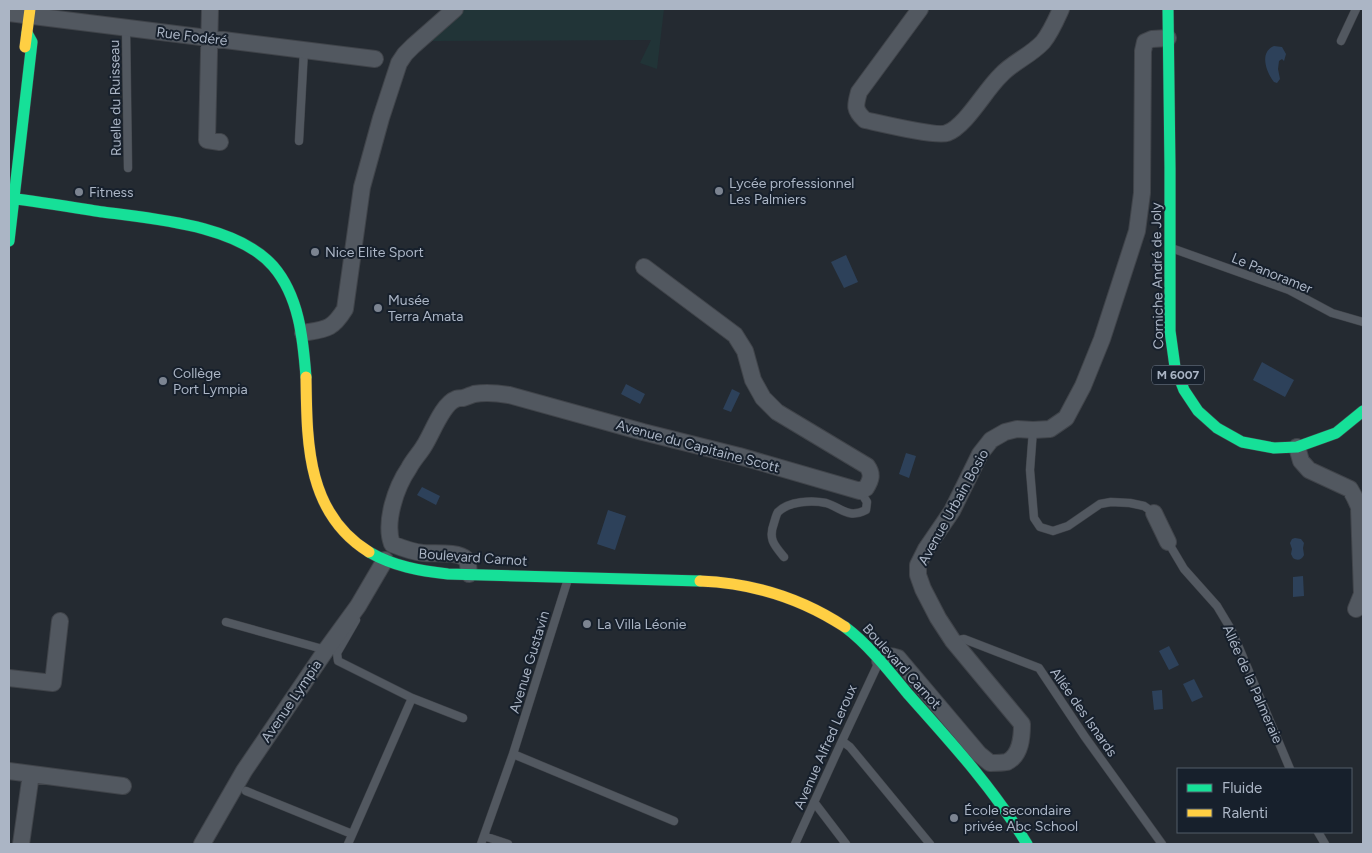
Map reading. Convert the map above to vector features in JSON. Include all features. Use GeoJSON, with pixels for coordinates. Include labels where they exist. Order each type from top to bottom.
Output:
{"type":"FeatureCollection","features":[{"type":"Feature","properties":{"kind":"main road","name":"Corniche André de Joly"},"geometry":{"type":"LineString","coordinates":[[1168,9],[1170,331],[1175,367],[1184,390],[1198,411],[1217,428],[1242,442],[1274,448],[1297,447],[1336,433],[1363,411]]}},
{"type":"Feature","properties":{"kind":"main road"},"geometry":{"type":"LineString","coordinates":[[9,170],[20,61],[30,12]]}},
{"type":"Feature","properties":{"kind":"main road"},"geometry":{"type":"LineString","coordinates":[[9,241],[11,199],[32,42],[27,33]]}},
{"type":"Feature","properties":{"kind":"main road","name":"Boulevard Carnot"},"geometry":{"type":"LineString","coordinates":[[11,199],[177,223],[236,240],[268,260],[278,271],[293,298],[299,315],[306,374],[309,452],[318,490],[329,513],[343,531],[359,545],[385,560],[408,568],[428,572],[709,581],[735,583],[780,593],[820,612],[847,629],[861,641],[897,680],[986,786],[1027,844]]}},
{"type":"Feature","properties":{"kind":"street"},"geometry":{"type":"LineString","coordinates":[[210,9],[207,140],[220,142]]}},
{"type":"Feature","properties":{"kind":"street"},"geometry":{"type":"LineString","coordinates":[[302,333],[332,326],[339,320],[345,309],[362,186],[380,118],[404,54],[455,9]]}},
{"type":"Feature","properties":{"kind":"street"},"geometry":{"type":"LineString","coordinates":[[920,9],[859,92],[855,105],[858,114],[865,120],[930,133],[946,134],[958,127],[1001,74],[1028,56],[1043,41],[1062,9]]}},
{"type":"Feature","properties":{"kind":"street","name":"Rue Fodéré"},"geometry":{"type":"LineString","coordinates":[[9,13],[30,12],[126,28],[375,59]]}},
{"type":"Feature","properties":{"kind":"street","name":"Avenue Urbain Bosio"},"geometry":{"type":"LineString","coordinates":[[880,662],[885,656],[891,655],[898,658],[979,754],[990,763],[1007,762],[1017,753],[1022,739],[1022,724],[953,641],[923,589],[918,575],[918,565],[926,549],[952,511],[980,454],[991,440],[1005,432],[1018,429],[1050,429],[1066,418],[1083,386],[1102,339],[1137,231],[1142,194],[1143,51],[1145,42],[1152,39],[1168,38]]}},
{"type":"Feature","properties":{"kind":"street"},"geometry":{"type":"LineString","coordinates":[[644,267],[735,335],[745,351],[753,380],[763,398],[777,412],[868,466],[871,475],[869,483],[866,488],[860,491]]}},
{"type":"Feature","properties":{"kind":"street","name":"Avenue du Capitaine Scott"},"geometry":{"type":"LineString","coordinates":[[469,574],[468,563],[465,557],[459,554],[423,553],[392,544],[389,527],[390,515],[398,489],[408,469],[447,406],[455,399],[473,394],[489,392],[509,395],[739,456],[860,491]]}},
{"type":"Feature","properties":{"kind":"street"},"geometry":{"type":"LineString","coordinates":[[1297,447],[1301,461],[1309,470],[1350,490],[1359,507],[1362,594],[1356,609]]}},
{"type":"Feature","properties":{"kind":"street","name":"Allée de la Palmeraie"},"geometry":{"type":"LineString","coordinates":[[1154,514],[1168,542]]}},
{"type":"Feature","properties":{"kind":"street","name":"Avenue Lympia"},"geometry":{"type":"LineString","coordinates":[[202,844],[244,771],[358,606],[385,560]]}},
{"type":"Feature","properties":{"kind":"street"},"geometry":{"type":"LineString","coordinates":[[9,678],[53,683],[60,621]]}},
{"type":"Feature","properties":{"kind":"street"},"geometry":{"type":"LineString","coordinates":[[9,771],[123,786]]}},
{"type":"Feature","properties":{"kind":"street"},"geometry":{"type":"LineString","coordinates":[[21,844],[30,774]]}},
{"type":"Feature","properties":{"kind":"lane"},"geometry":{"type":"LineString","coordinates":[[1341,41],[1356,9]]}},
{"type":"Feature","properties":{"kind":"lane","name":"Ruelle du Ruisseau"},"geometry":{"type":"LineString","coordinates":[[126,28],[128,168]]}},
{"type":"Feature","properties":{"kind":"lane"},"geometry":{"type":"LineString","coordinates":[[299,141],[304,50]]}},
{"type":"Feature","properties":{"kind":"lane","name":"Le Panoramer"},"geometry":{"type":"LineString","coordinates":[[1170,247],[1289,290],[1332,313],[1363,322]]}},
{"type":"Feature","properties":{"kind":"lane","name":"Allée de la Palmeraie"},"geometry":{"type":"LineString","coordinates":[[1033,430],[1030,470],[1034,518],[1040,527],[1053,531],[1068,526],[1100,504],[1111,502],[1144,506],[1154,514]]}},
{"type":"Feature","properties":{"kind":"lane"},"geometry":{"type":"LineString","coordinates":[[784,557],[773,544],[770,532],[778,512],[791,504],[810,501],[827,503],[849,514],[859,514],[866,510],[867,502],[860,491]]}},
{"type":"Feature","properties":{"kind":"lane","name":"Allée de la Palmeraie"},"geometry":{"type":"LineString","coordinates":[[1168,542],[1184,569],[1217,606],[1232,630],[1290,768]]}},
{"type":"Feature","properties":{"kind":"lane","name":"Avenue Gustavin"},"geometry":{"type":"LineString","coordinates":[[481,844],[513,754],[568,577]]}},
{"type":"Feature","properties":{"kind":"lane"},"geometry":{"type":"LineString","coordinates":[[358,606],[356,621],[337,653],[338,661],[412,698],[463,718]]}},
{"type":"Feature","properties":{"kind":"lane"},"geometry":{"type":"LineString","coordinates":[[226,622],[326,650]]}},
{"type":"Feature","properties":{"kind":"lane","name":"Allée des Isnards"},"geometry":{"type":"LineString","coordinates":[[953,641],[964,639],[1039,668],[1085,737],[1162,844]]}},
{"type":"Feature","properties":{"kind":"lane","name":"Avenue Alfred Leroux"},"geometry":{"type":"LineString","coordinates":[[795,844],[880,662]]}},
{"type":"Feature","properties":{"kind":"lane"},"geometry":{"type":"LineString","coordinates":[[348,844],[412,698]]}},
{"type":"Feature","properties":{"kind":"lane"},"geometry":{"type":"LineString","coordinates":[[842,741],[850,747],[930,844]]}},
{"type":"Feature","properties":{"kind":"lane"},"geometry":{"type":"LineString","coordinates":[[513,754],[674,821]]}},
{"type":"Feature","properties":{"kind":"lane"},"geometry":{"type":"LineString","coordinates":[[246,791],[352,834]]}},
{"type":"Feature","properties":{"kind":"lane"},"geometry":{"type":"LineString","coordinates":[[814,802],[846,844]]}},
{"type":"Feature","properties":{"kind":"lane"},"geometry":{"type":"LineString","coordinates":[[1319,833],[1325,844]]}},
{"type":"Feature","properties":{"kind":"lane"},"geometry":{"type":"LineString","coordinates":[[484,836],[508,844]]}},
{"type":"Feature","properties":{"kind":"green space"},"geometry":{"type":"Polygon","coordinates":[[[465,9],[664,9],[657,69],[640,63],[651,40],[430,41],[465,9]]]}},
{"type":"Feature","properties":{"kind":"water"},"geometry":{"type":"Polygon","coordinates":[[[1274,46],[1282,47],[1286,54],[1284,61],[1282,59],[1279,61],[1280,79],[1277,83],[1271,78],[1265,63],[1265,57],[1269,49],[1274,46]]]}},
{"type":"Feature","properties":{"kind":"water"},"geometry":{"type":"Polygon","coordinates":[[[846,255],[858,282],[844,288],[831,262],[846,255]]]}},
{"type":"Feature","properties":{"kind":"water"},"geometry":{"type":"Polygon","coordinates":[[[1262,362],[1294,380],[1285,397],[1253,380],[1262,362]]]}},
{"type":"Feature","properties":{"kind":"water"},"geometry":{"type":"Polygon","coordinates":[[[626,384],[645,394],[640,404],[621,394],[626,384]]]}},
{"type":"Feature","properties":{"kind":"water"},"geometry":{"type":"Polygon","coordinates":[[[732,389],[740,393],[731,412],[723,409],[732,389]]]}},
{"type":"Feature","properties":{"kind":"water"},"geometry":{"type":"Polygon","coordinates":[[[906,453],[916,456],[909,478],[899,474],[906,453]]]}},
{"type":"Feature","properties":{"kind":"water"},"geometry":{"type":"Polygon","coordinates":[[[422,487],[440,496],[436,505],[417,495],[422,487]]]}},
{"type":"Feature","properties":{"kind":"water"},"geometry":{"type":"Polygon","coordinates":[[[608,510],[626,516],[615,550],[597,544],[608,510]]]}},
{"type":"Feature","properties":{"kind":"water"},"geometry":{"type":"Polygon","coordinates":[[[1295,538],[1301,539],[1304,543],[1304,555],[1299,560],[1293,558],[1291,554],[1290,543],[1295,538]]]}},
{"type":"Feature","properties":{"kind":"water"},"geometry":{"type":"Polygon","coordinates":[[[1303,576],[1304,596],[1293,597],[1293,577],[1303,576]]]}},
{"type":"Feature","properties":{"kind":"water"},"geometry":{"type":"Polygon","coordinates":[[[1169,646],[1179,665],[1169,670],[1159,651],[1169,646]]]}},
{"type":"Feature","properties":{"kind":"water"},"geometry":{"type":"Polygon","coordinates":[[[1194,679],[1203,697],[1192,702],[1183,684],[1194,679]]]}},
{"type":"Feature","properties":{"kind":"water"},"geometry":{"type":"Polygon","coordinates":[[[1162,690],[1163,709],[1154,710],[1152,691],[1162,690]]]}},
{"type":"Feature","properties":{"kind":"traffic: fast"},"geometry":{"type":"LineString","coordinates":[[1168,9],[1170,331],[1175,367],[1184,390],[1198,411],[1217,428],[1242,442],[1274,448],[1297,447],[1336,433],[1363,411]]}},
{"type":"Feature","properties":{"kind":"traffic: fast"},"geometry":{"type":"LineString","coordinates":[[9,241],[32,42],[27,33]]}},
{"type":"Feature","properties":{"kind":"traffic: fast"},"geometry":{"type":"LineString","coordinates":[[9,198],[194,226],[238,241],[257,252],[273,266],[289,291],[301,333],[306,377]]}},
{"type":"Feature","properties":{"kind":"traffic: fast"},"geometry":{"type":"LineString","coordinates":[[369,552],[407,567],[448,574],[700,581]]}},
{"type":"Feature","properties":{"kind":"traffic: fast"},"geometry":{"type":"LineString","coordinates":[[845,627],[878,659],[971,766],[1027,844]]}},
{"type":"Feature","properties":{"kind":"traffic: slow"},"geometry":{"type":"LineString","coordinates":[[25,47],[30,9]]}},
{"type":"Feature","properties":{"kind":"traffic: slow"},"geometry":{"type":"LineString","coordinates":[[306,377],[307,426],[310,451],[314,474],[322,497],[333,517],[348,536],[369,552]]}},
{"type":"Feature","properties":{"kind":"traffic: slow"},"geometry":{"type":"LineString","coordinates":[[700,581],[738,585],[776,594],[811,608],[845,627]]}},
{"type":"Feature","properties":{"kind":"place","name":"Lycée professionnel Les Palmiers"},"geometry":{"type":"Point","coordinates":[719,191]}},
{"type":"Feature","properties":{"kind":"place","name":"Fitness"},"geometry":{"type":"Point","coordinates":[79,192]}},
{"type":"Feature","properties":{"kind":"place","name":"Nice Elite Sport"},"geometry":{"type":"Point","coordinates":[315,252]}},
{"type":"Feature","properties":{"kind":"place","name":"Musée Terra Amata"},"geometry":{"type":"Point","coordinates":[378,308]}},
{"type":"Feature","properties":{"kind":"place","name":"Collège Port Lympia"},"geometry":{"type":"Point","coordinates":[163,381]}},
{"type":"Feature","properties":{"kind":"place","name":"La Villa Léonie"},"geometry":{"type":"Point","coordinates":[587,624]}},
{"type":"Feature","properties":{"kind":"place","name":"École secondaire privée Abc School"},"geometry":{"type":"Point","coordinates":[954,818]}}]}
